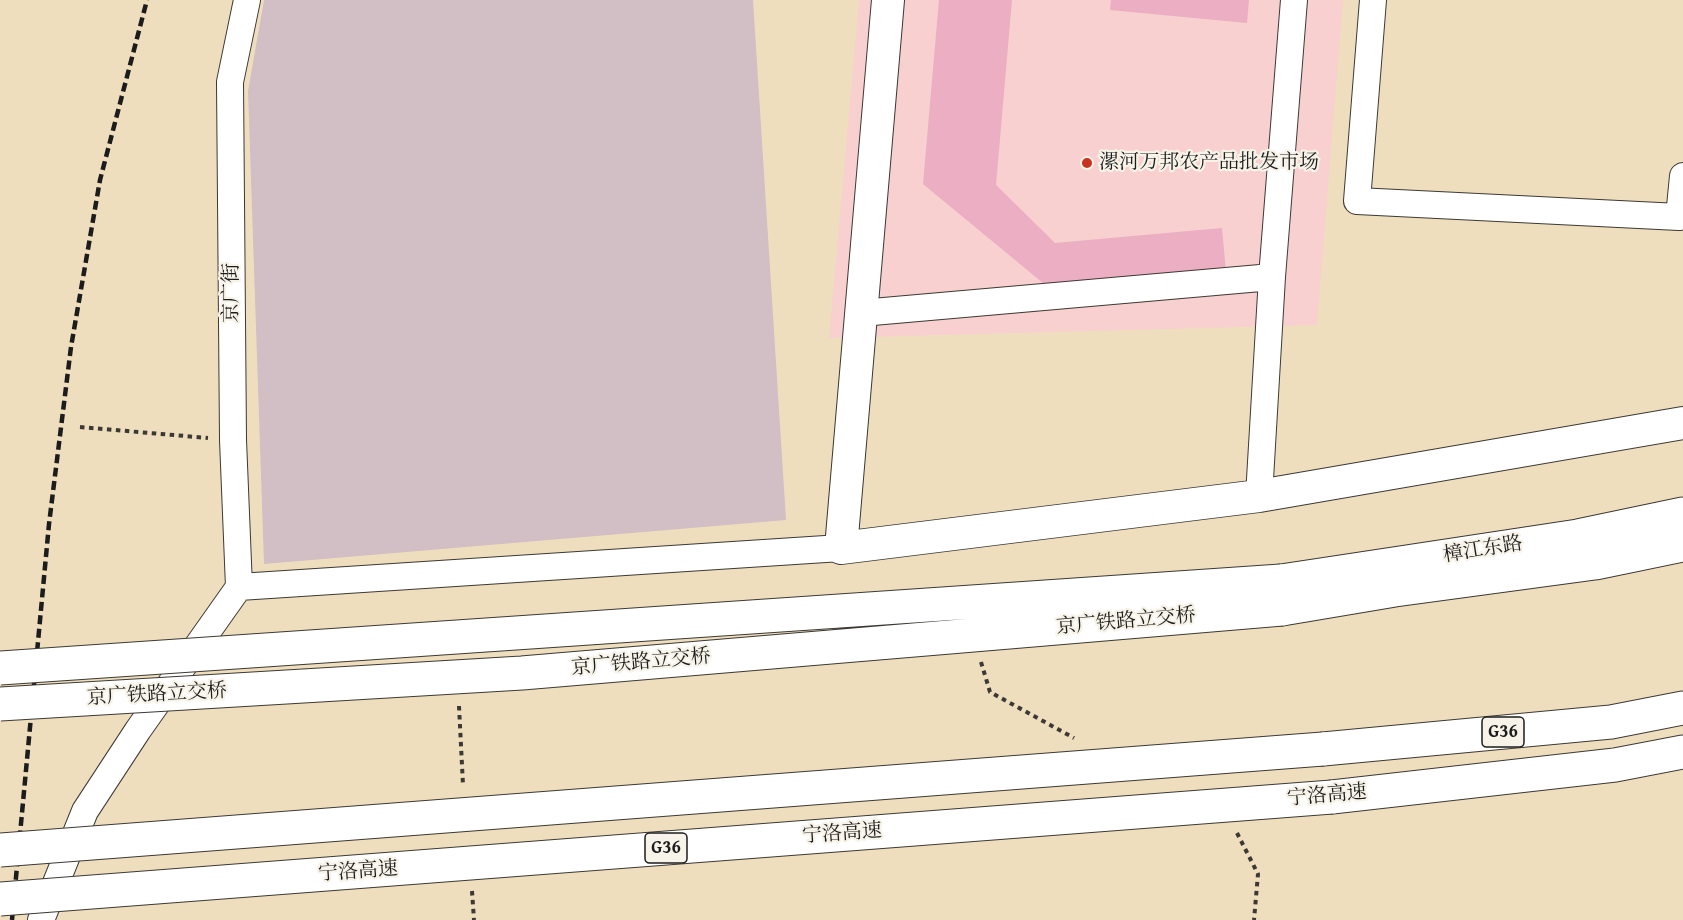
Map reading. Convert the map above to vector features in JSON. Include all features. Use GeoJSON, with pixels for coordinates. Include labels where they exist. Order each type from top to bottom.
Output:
{"type":"FeatureCollection","features":[{"type":"Feature","properties":{"kind":"main road","name":"樟江东路"},"geometry":{"type":"LineString","coordinates":[[1282,595],[1683,514]]}},
{"type":"Feature","properties":{"kind":"main road","name":"樟江东路"},"geometry":{"type":"LineString","coordinates":[[1282,595],[1395,590],[1595,563],[1683,545]]}},
{"type":"Feature","properties":{"kind":"main road","name":"京广铁路立交桥"},"geometry":{"type":"LineString","coordinates":[[0,668],[1282,595]]}},
{"type":"Feature","properties":{"kind":"main road","name":"京广铁路立交桥"},"geometry":{"type":"LineString","coordinates":[[0,704],[522,673],[1282,595]]}},
{"type":"Feature","properties":{"kind":"main road","name":"G36"},"geometry":{"type":"LineString","coordinates":[[0,850],[1323,749],[1611,722],[1683,708]]}},
{"type":"Feature","properties":{"kind":"main road","name":"宁洛高速"},"geometry":{"type":"LineString","coordinates":[[0,899],[1332,797],[1615,765],[1683,752]]}},
{"type":"Feature","properties":{"kind":"street","name":"京广街"},"geometry":{"type":"LineString","coordinates":[[239,587],[233,440],[230,82],[247,0]]}},
{"type":"Feature","properties":{"kind":"street"},"geometry":{"type":"LineString","coordinates":[[841,548],[888,0]]}},
{"type":"Feature","properties":{"kind":"street"},"geometry":{"type":"LineString","coordinates":[[1259,496],[1272,277],[1294,0]]}},
{"type":"Feature","properties":{"kind":"street"},"geometry":{"type":"LineString","coordinates":[[1373,0],[1357,201],[1679,217],[1683,176]]}},
{"type":"Feature","properties":{"kind":"street"},"geometry":{"type":"LineString","coordinates":[[861,313],[1272,277]]}},
{"type":"Feature","properties":{"kind":"street"},"geometry":{"type":"LineString","coordinates":[[41,920],[85,811],[138,730],[239,587],[841,548],[1259,496],[1683,423]]}},
{"type":"Feature","properties":{"kind":"path"},"geometry":{"type":"LineString","coordinates":[[80,427],[233,440]]}},
{"type":"Feature","properties":{"kind":"path"},"geometry":{"type":"LineString","coordinates":[[459,700],[464,792]]}},
{"type":"Feature","properties":{"kind":"path"},"geometry":{"type":"LineString","coordinates":[[471,884],[474,920]]}},
{"type":"Feature","properties":{"kind":"shaded area"},"geometry":{"type":"Polygon","coordinates":[[[264,0],[753,0],[786,520],[264,564],[248,91],[264,0]]]}},
{"type":"Feature","properties":{"kind":"shaded area","name":"漯河万邦农产品批发市场"},"geometry":{"type":"Polygon","coordinates":[[[859,0],[1343,0],[1317,325],[829,338],[859,0]]]}},
{"type":"Feature","properties":{"kind":"building"},"geometry":{"type":"Polygon","coordinates":[[[939,0],[1012,0],[996,185],[1055,243],[1222,228],[1226,272],[1049,288],[923,184],[939,0]]]}},
{"type":"Feature","properties":{"kind":"building"},"geometry":{"type":"Polygon","coordinates":[[[1111,0],[1249,0],[1247,23],[1110,10],[1111,0]]]}},
{"type":"Feature","properties":{"kind":"railway"},"geometry":{"type":"LineString","coordinates":[[12,920],[49,524],[71,347],[100,180],[147,0]]}},
{"type":"Feature","properties":{"kind":"place","name":"漯河万邦农产品批发市场"},"geometry":{"type":"Point","coordinates":[1087,163]}}]}
